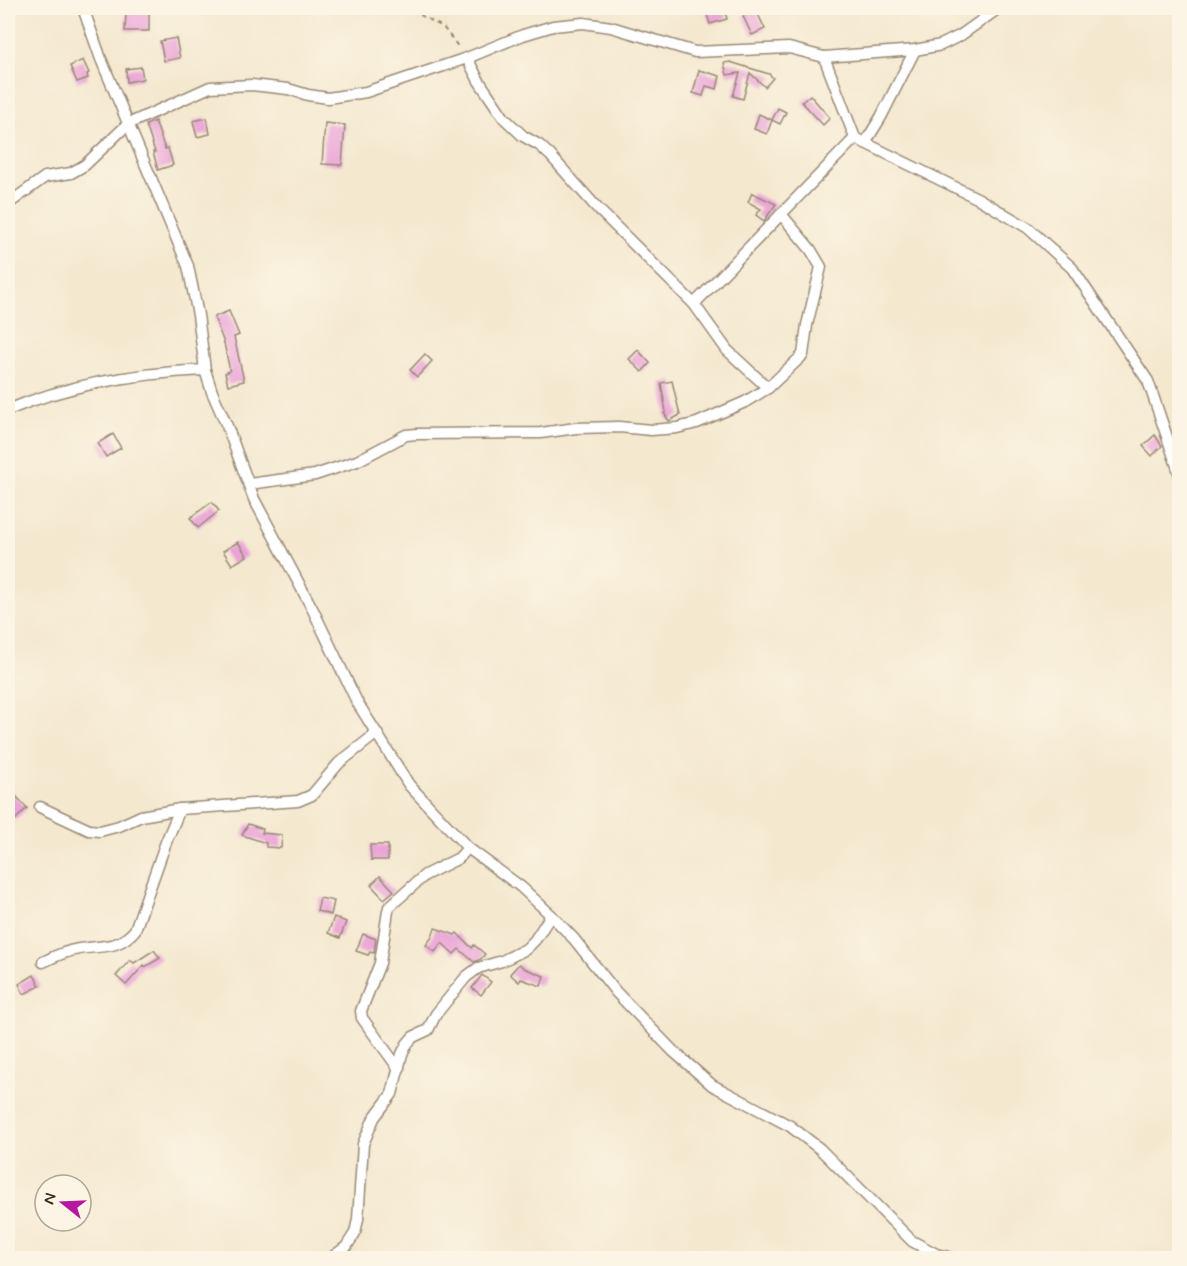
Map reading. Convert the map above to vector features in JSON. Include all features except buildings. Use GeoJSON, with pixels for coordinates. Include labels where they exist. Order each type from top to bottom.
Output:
{"type":"FeatureCollection","features":[{"type":"Feature","properties":{"kind":"street"},"geometry":{"type":"LineString","coordinates":[[83,8],[101,59],[188,266],[212,392],[254,499],[314,610],[357,702],[409,785],[468,848],[521,887],[551,915],[616,992],[681,1058],[712,1085],[790,1126],[820,1149],[912,1241],[936,1254],[952,1258]]}},
{"type":"Feature","properties":{"kind":"street"},"geometry":{"type":"LineString","coordinates":[[8,204],[45,177],[71,173],[85,165],[128,124],[210,87],[252,85],[288,89],[328,98],[366,92],[467,58],[523,35],[553,26],[582,23],[611,27],[695,52],[789,48],[824,57],[915,50],[941,45],[961,35],[999,8]]}},
{"type":"Feature","properties":{"kind":"street"},"geometry":{"type":"LineString","coordinates":[[865,143],[915,50]]}},
{"type":"Feature","properties":{"kind":"street"},"geometry":{"type":"LineString","coordinates":[[824,57],[855,138],[979,200],[1028,228],[1072,268],[1148,381],[1179,475]]}},
{"type":"Feature","properties":{"kind":"street"},"geometry":{"type":"LineString","coordinates":[[467,58],[479,81],[504,117],[524,136],[550,155],[598,209],[694,304],[727,350],[768,388]]}},
{"type":"Feature","properties":{"kind":"street"},"geometry":{"type":"LineString","coordinates":[[694,304],[855,138]]}},
{"type":"Feature","properties":{"kind":"street"},"geometry":{"type":"LineString","coordinates":[[249,484],[315,475],[357,461],[406,435],[475,432],[541,433],[576,428],[620,427],[651,430],[677,428],[697,423],[745,402],[768,388],[803,355],[807,325],[821,267],[811,250],[782,214]]}},
{"type":"Feature","properties":{"kind":"street"},"geometry":{"type":"LineString","coordinates":[[8,410],[92,384],[169,371],[206,370]]}},
{"type":"Feature","properties":{"kind":"street"},"geometry":{"type":"LineString","coordinates":[[40,807],[89,830],[100,831],[119,826],[141,816],[180,809],[298,801],[312,795],[339,763],[377,733]]}},
{"type":"Feature","properties":{"kind":"street"},"geometry":{"type":"LineString","coordinates":[[43,962],[59,954],[78,949],[117,945],[127,940],[135,930],[180,809]]}},
{"type":"Feature","properties":{"kind":"street"},"geometry":{"type":"LineString","coordinates":[[399,1070],[362,1018],[361,1011],[380,963],[388,911],[424,875],[459,858],[468,848]]}},
{"type":"Feature","properties":{"kind":"street"},"geometry":{"type":"LineString","coordinates":[[331,1258],[346,1247],[355,1233],[363,1144],[374,1119],[392,1094],[402,1054],[407,1044],[413,1037],[428,1030],[436,1014],[466,977],[478,968],[526,949],[535,940],[551,915]]}},
{"type":"Feature","properties":{"kind":"path"},"geometry":{"type":"LineString","coordinates":[[414,8],[422,16],[443,27],[467,58]]}}]}
